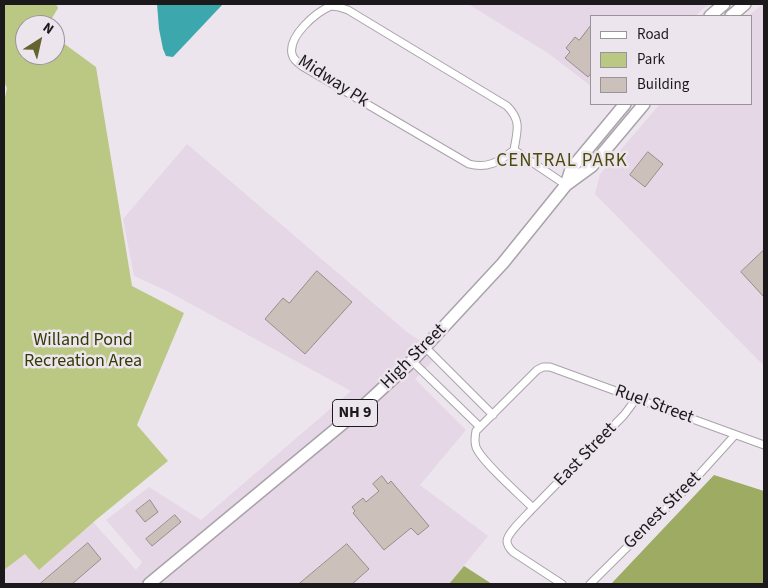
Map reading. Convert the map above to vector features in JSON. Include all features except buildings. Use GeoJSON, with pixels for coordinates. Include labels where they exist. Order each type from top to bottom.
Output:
{"type":"FeatureCollection","features":[{"type":"Feature","properties":{"kind":"main road"},"geometry":{"type":"LineString","coordinates":[[711,15],[724,4]]}},
{"type":"Feature","properties":{"kind":"main road"},"geometry":{"type":"LineString","coordinates":[[731,15],[745,4]]}},
{"type":"Feature","properties":{"kind":"main road","name":"High Street"},"geometry":{"type":"LineString","coordinates":[[566,185],[571,169],[624,105]]}},
{"type":"Feature","properties":{"kind":"main road","name":"High Street"},"geometry":{"type":"LineString","coordinates":[[149,584],[347,420],[426,348],[503,263],[566,185],[592,166],[643,105]]}},
{"type":"Feature","properties":{"kind":"street","name":"Midway Pk"},"geometry":{"type":"LineString","coordinates":[[331,6],[348,10],[507,106],[517,118],[518,126],[514,150],[487,166],[468,164],[302,66],[294,60],[292,55],[293,41],[306,24],[324,9],[331,6]]}},
{"type":"Feature","properties":{"kind":"street"},"geometry":{"type":"LineString","coordinates":[[514,150],[566,185]]}},
{"type":"Feature","properties":{"kind":"street"},"geometry":{"type":"LineString","coordinates":[[426,348],[493,415],[476,431],[474,439],[477,449],[490,466],[533,508]]}},
{"type":"Feature","properties":{"kind":"street"},"geometry":{"type":"LineString","coordinates":[[412,361],[480,427]]}},
{"type":"Feature","properties":{"kind":"street","name":"Ruel Street"},"geometry":{"type":"LineString","coordinates":[[493,415],[543,366],[764,445]]}},
{"type":"Feature","properties":{"kind":"street","name":"East Street"},"geometry":{"type":"LineString","coordinates":[[562,584],[513,552],[508,547],[509,535],[624,415],[636,399]]}},
{"type":"Feature","properties":{"kind":"street","name":"Genest Street"},"geometry":{"type":"LineString","coordinates":[[590,584],[687,488],[735,435]]}},
{"type":"Feature","properties":{"kind":"shaded area"},"geometry":{"type":"Polygon","coordinates":[[[468,4],[709,4],[696,15],[590,15],[590,85],[548,53],[468,4]]]}},
{"type":"Feature","properties":{"kind":"shaded area"},"geometry":{"type":"Polygon","coordinates":[[[764,4],[764,366],[595,194],[600,174],[659,105],[753,105],[753,15],[749,15],[764,4]]]}},
{"type":"Feature","properties":{"kind":"shaded area"},"geometry":{"type":"Polygon","coordinates":[[[187,144],[407,332],[440,354],[415,379],[466,430],[420,485],[488,536],[449,584],[4,584],[4,570],[25,554],[39,570],[93,522],[136,570],[142,562],[106,520],[149,487],[201,520],[351,391],[165,290],[134,276],[123,219],[187,144]]]}},
{"type":"Feature","properties":{"kind":"green space","name":"Willand Pond Recreation Area"},"geometry":{"type":"Polygon","coordinates":[[[4,4],[56,4],[58,8],[54,15],[15,15],[15,65],[65,65],[65,44],[96,67],[132,286],[184,313],[137,425],[168,461],[97,519],[39,570],[25,554],[4,570],[4,102],[7,88],[4,82],[4,4]]]}},
{"type":"Feature","properties":{"kind":"green space"},"geometry":{"type":"Polygon","coordinates":[[[714,475],[764,491],[764,584],[611,584],[714,475]]]}},
{"type":"Feature","properties":{"kind":"green space"},"geometry":{"type":"Polygon","coordinates":[[[464,566],[492,584],[449,584],[464,566]]]}},
{"type":"Feature","properties":{"kind":"water"},"geometry":{"type":"Polygon","coordinates":[[[157,4],[223,4],[173,57],[166,56],[163,49],[157,4]]]}},
{"type":"Feature","properties":{"kind":"district","name":"CENTRAL PARK"},"geometry":{"type":"Point","coordinates":[562,162]}}]}
